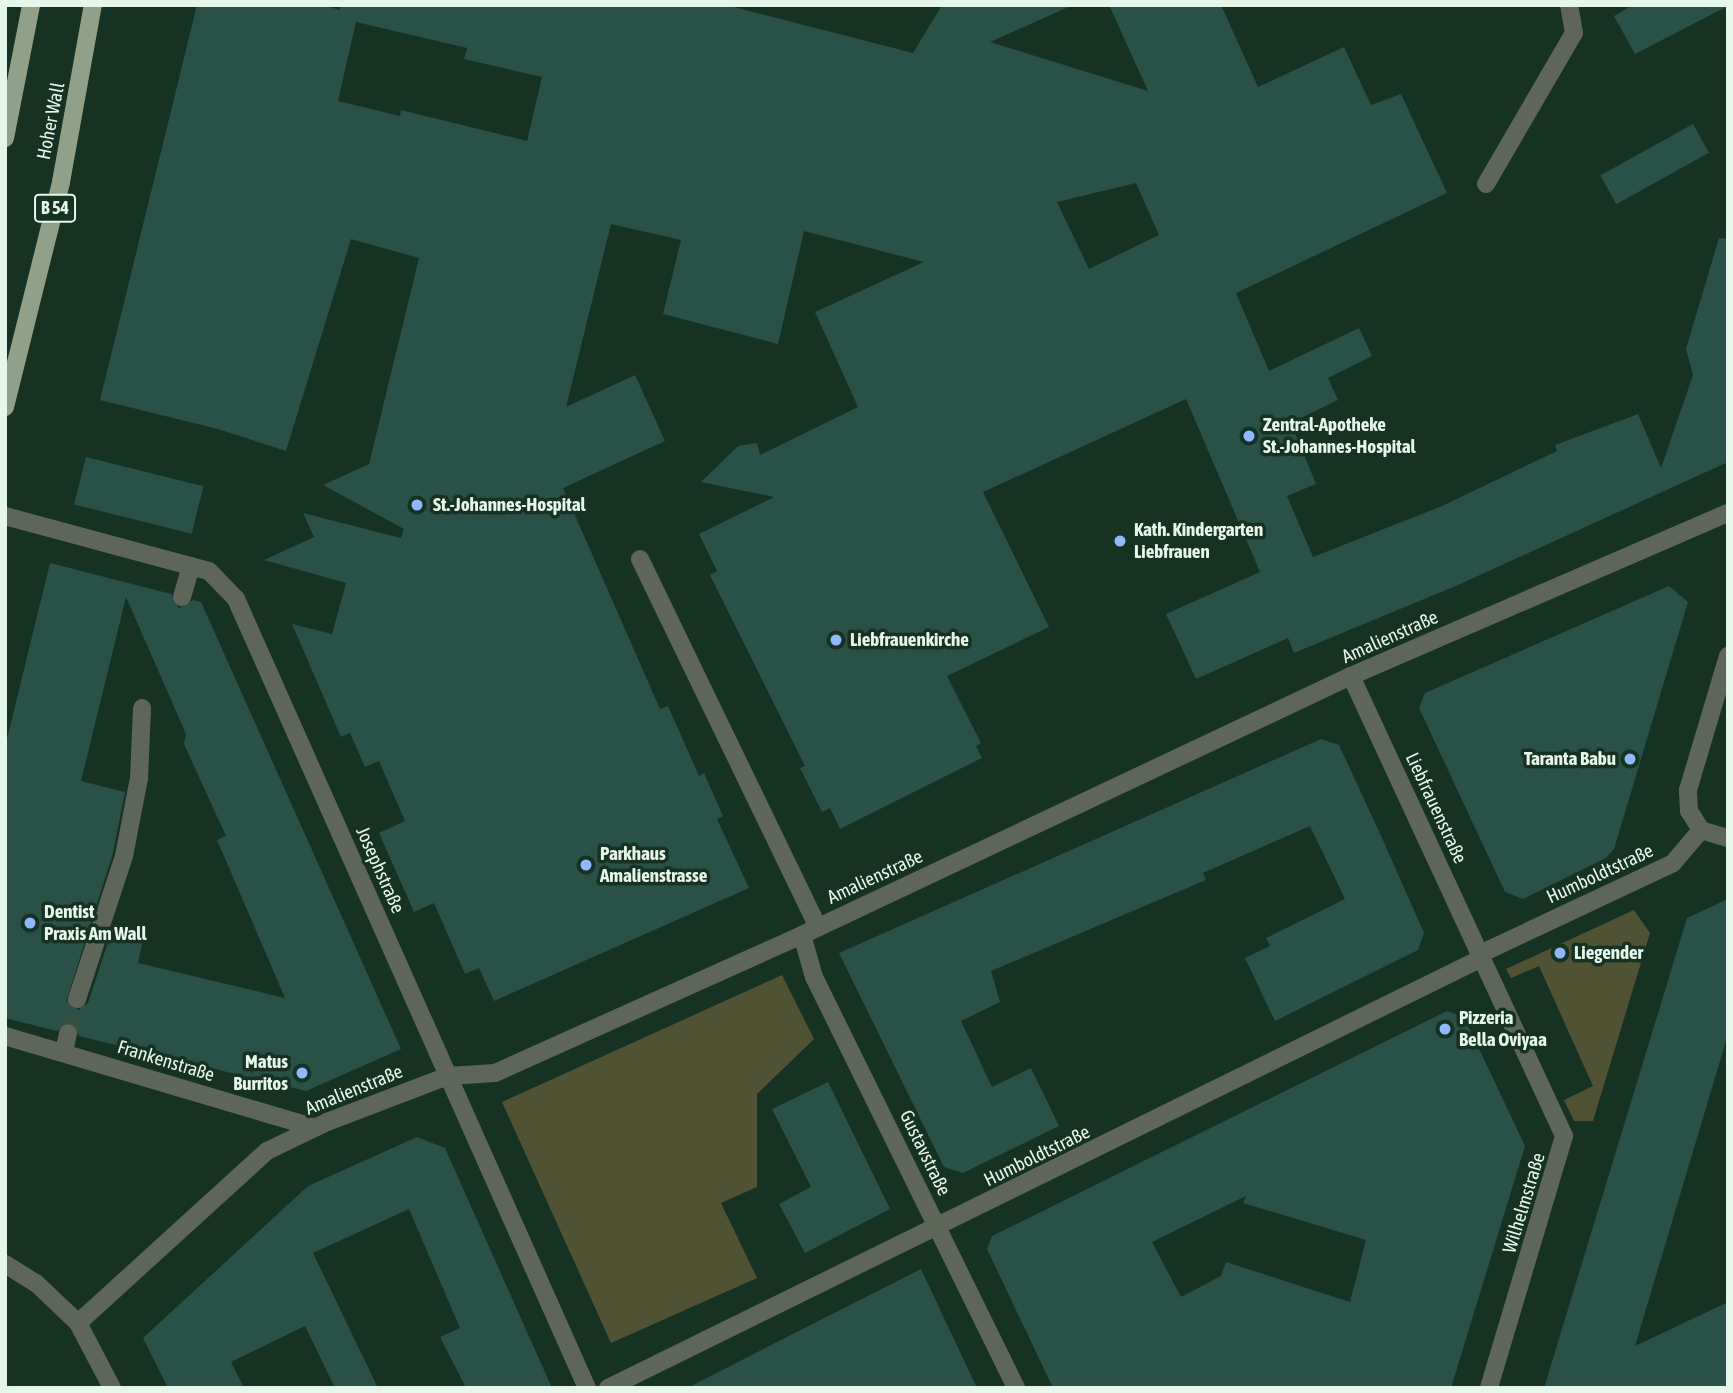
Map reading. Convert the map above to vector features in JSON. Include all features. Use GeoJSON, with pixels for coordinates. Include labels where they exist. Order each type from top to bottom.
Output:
{"type":"FeatureCollection","features":[{"type":"Feature","properties":{"kind":"main road"},"geometry":{"type":"LineString","coordinates":[[5,138],[31,5]]}},
{"type":"Feature","properties":{"kind":"main road","name":"Hoher Wall"},"geometry":{"type":"LineString","coordinates":[[5,407],[61,182],[93,5]]}},
{"type":"Feature","properties":{"kind":"street"},"geometry":{"type":"LineString","coordinates":[[1486,184],[1574,33],[1569,5]]}},
{"type":"Feature","properties":{"kind":"street","name":"Amalienstraße"},"geometry":{"type":"LineString","coordinates":[[78,1323],[267,1151],[315,1128],[449,1076],[495,1073],[810,931],[1351,676],[1728,513]]}},
{"type":"Feature","properties":{"kind":"street","name":"Josephstraße"},"geometry":{"type":"LineString","coordinates":[[5,516],[209,571],[236,599],[587,1388]]}},
{"type":"Feature","properties":{"kind":"street","name":"Gustavstraße"},"geometry":{"type":"LineString","coordinates":[[640,559],[810,931],[814,977],[1016,1388]]}},
{"type":"Feature","properties":{"kind":"street"},"geometry":{"type":"LineString","coordinates":[[182,597],[191,566]]}},
{"type":"Feature","properties":{"kind":"street"},"geometry":{"type":"LineString","coordinates":[[1727,839],[1701,830],[1689,811],[1688,790],[1728,656]]}},
{"type":"Feature","properties":{"kind":"street","name":"Liebfrauenstraße"},"geometry":{"type":"LineString","coordinates":[[1351,676],[1481,956]]}},
{"type":"Feature","properties":{"kind":"street"},"geometry":{"type":"LineString","coordinates":[[77,999],[128,858],[139,778],[142,708]]}},
{"type":"Feature","properties":{"kind":"street","name":"Humboldtstraße"},"geometry":{"type":"LineString","coordinates":[[608,1388],[938,1228],[1481,956],[1673,863],[1701,830]]}},
{"type":"Feature","properties":{"kind":"street","name":"Wilhelmstraße"},"geometry":{"type":"LineString","coordinates":[[1481,956],[1564,1136],[1489,1388]]}},
{"type":"Feature","properties":{"kind":"street"},"geometry":{"type":"LineString","coordinates":[[64,1052],[68,1033]]}},
{"type":"Feature","properties":{"kind":"street","name":"Frankenstraße"},"geometry":{"type":"LineString","coordinates":[[5,1036],[315,1128]]}},
{"type":"Feature","properties":{"kind":"street"},"geometry":{"type":"LineString","coordinates":[[5,1264],[36,1283],[78,1323],[111,1388]]}},
{"type":"Feature","properties":{"kind":"green space"},"geometry":{"type":"Polygon","coordinates":[[[1634,910],[1650,933],[1593,1121],[1574,1121],[1564,1100],[1593,1086],[1539,966],[1511,978],[1506,969],[1634,910]]]}},
{"type":"Feature","properties":{"kind":"green space"},"geometry":{"type":"Polygon","coordinates":[[[782,975],[814,1039],[757,1094],[757,1187],[721,1203],[757,1278],[611,1343],[502,1102],[782,975]]]}},
{"type":"Feature","properties":{"kind":"building","name":"St.-Johannes-Hospital"},"geometry":{"type":"Polygon","coordinates":[[[197,5],[322,5],[340,10],[340,5],[726,5],[913,53],[942,5],[1073,5],[990,42],[1148,91],[1109,5],[1221,5],[1258,87],[1344,47],[1371,105],[1401,94],[1447,193],[1236,293],[1269,371],[1359,328],[1372,356],[1328,378],[1338,400],[1291,423],[1316,484],[1287,496],[1313,557],[1442,506],[1557,451],[1555,445],[1638,414],[1661,468],[1693,375],[1686,349],[1719,238],[1728,239],[1728,462],[1458,585],[1294,653],[1288,638],[1196,679],[1166,614],[1260,572],[1186,399],[983,492],[1049,627],[947,676],[981,743],[976,746],[982,758],[840,829],[830,808],[822,812],[800,768],[805,766],[710,575],[717,571],[699,534],[774,497],[701,482],[738,446],[757,443],[760,455],[858,407],[815,312],[924,262],[804,231],[778,344],[663,314],[681,240],[611,224],[566,407],[635,375],[665,441],[563,488],[660,709],[668,706],[699,776],[704,773],[723,816],[717,819],[749,888],[494,1001],[479,968],[465,974],[434,903],[414,912],[379,833],[405,821],[379,761],[365,767],[350,733],[341,737],[292,624],[332,634],[346,583],[264,560],[314,537],[303,513],[401,538],[404,529],[323,485],[369,464],[419,258],[351,239],[286,451],[218,429],[100,400],[197,5]],[[356,22],[338,101],[400,116],[401,110],[527,141],[542,77],[464,59],[467,48],[356,22]],[[1136,183],[1057,202],[1089,269],[1159,235],[1136,183]]]}},
{"type":"Feature","properties":{"kind":"building"},"geometry":{"type":"Polygon","coordinates":[[[1633,5],[1728,6],[1635,54],[1614,16],[1633,5]]]}},
{"type":"Feature","properties":{"kind":"building"},"geometry":{"type":"Polygon","coordinates":[[[1693,124],[1709,153],[1616,204],[1600,175],[1693,124]]]}},
{"type":"Feature","properties":{"kind":"building"},"geometry":{"type":"Polygon","coordinates":[[[86,457],[203,486],[192,534],[74,505],[86,457]]]}},
{"type":"Feature","properties":{"kind":"building"},"geometry":{"type":"Polygon","coordinates":[[[50,563],[171,594],[179,608],[193,600],[201,602],[401,1049],[306,1091],[79,1036],[71,1022],[57,1031],[5,1018],[5,747],[50,563]],[[126,597],[81,781],[125,792],[113,853],[66,1002],[79,1010],[88,1003],[114,924],[145,931],[138,963],[285,998],[217,840],[226,836],[184,744],[186,734],[126,597]]]}},
{"type":"Feature","properties":{"kind":"building"},"geometry":{"type":"Polygon","coordinates":[[[1669,586],[1688,602],[1614,849],[1606,858],[1523,899],[1505,892],[1419,708],[1425,693],[1669,586]]]}},
{"type":"Feature","properties":{"kind":"building"},"geometry":{"type":"Polygon","coordinates":[[[1321,739],[1339,745],[1382,838],[1424,933],[1418,950],[1275,1021],[1245,958],[1270,946],[1266,938],[1345,899],[1310,826],[1203,873],[1206,880],[991,971],[1000,1002],[961,1021],[992,1087],[1031,1068],[1059,1126],[963,1173],[944,1167],[839,953],[1321,739]]]}},
{"type":"Feature","properties":{"kind":"building"},"geometry":{"type":"Polygon","coordinates":[[[1728,899],[1728,1034],[1635,1346],[1728,1302],[1728,1388],[1544,1388],[1687,918],[1728,899]]]}},
{"type":"Feature","properties":{"kind":"building"},"geometry":{"type":"Polygon","coordinates":[[[1447,1011],[1464,1017],[1525,1146],[1451,1388],[1053,1388],[987,1249],[992,1236],[1447,1011]],[[1246,1196],[1152,1242],[1181,1297],[1221,1276],[1226,1262],[1350,1302],[1366,1240],[1243,1203],[1246,1196]]]}},
{"type":"Feature","properties":{"kind":"building"},"geometry":{"type":"Polygon","coordinates":[[[828,1082],[890,1209],[805,1253],[779,1204],[811,1187],[772,1109],[828,1082]]]}},
{"type":"Feature","properties":{"kind":"building"},"geometry":{"type":"Polygon","coordinates":[[[417,1137],[445,1148],[552,1388],[466,1388],[440,1337],[460,1328],[409,1209],[313,1253],[378,1388],[335,1388],[305,1326],[231,1362],[244,1388],[168,1388],[143,1338],[308,1186],[417,1137]]]}},
{"type":"Feature","properties":{"kind":"building"},"geometry":{"type":"Polygon","coordinates":[[[921,1269],[977,1388],[687,1388],[781,1340],[921,1269]]]}},
{"type":"Feature","properties":{"kind":"tunnel"},"geometry":{"type":"LineString","coordinates":[[68,1033],[77,999]]}},
{"type":"Feature","properties":{"kind":"place","name":"Zentral-Apotheke St.-Johannes-Hospital"},"geometry":{"type":"Point","coordinates":[1249,436]}},
{"type":"Feature","properties":{"kind":"place","name":"St.-Johannes-Hospital"},"geometry":{"type":"Point","coordinates":[417,505]}},
{"type":"Feature","properties":{"kind":"place","name":"Kath. Kindergarten Liebfrauen"},"geometry":{"type":"Point","coordinates":[1120,541]}},
{"type":"Feature","properties":{"kind":"place","name":"Liebfrauenkirche"},"geometry":{"type":"Point","coordinates":[836,640]}},
{"type":"Feature","properties":{"kind":"place","name":"Taranta Babu"},"geometry":{"type":"Point","coordinates":[1630,759]}},
{"type":"Feature","properties":{"kind":"place","name":"Parkhaus Amalienstrasse"},"geometry":{"type":"Point","coordinates":[586,865]}},
{"type":"Feature","properties":{"kind":"place","name":"Dentist Praxis Am Wall"},"geometry":{"type":"Point","coordinates":[30,923]}},
{"type":"Feature","properties":{"kind":"place","name":"Liegender"},"geometry":{"type":"Point","coordinates":[1560,953]}},
{"type":"Feature","properties":{"kind":"place","name":"Pizzeria Bella Oviyaa"},"geometry":{"type":"Point","coordinates":[1445,1029]}},
{"type":"Feature","properties":{"kind":"place","name":"Matus Burritos"},"geometry":{"type":"Point","coordinates":[302,1073]}}]}
